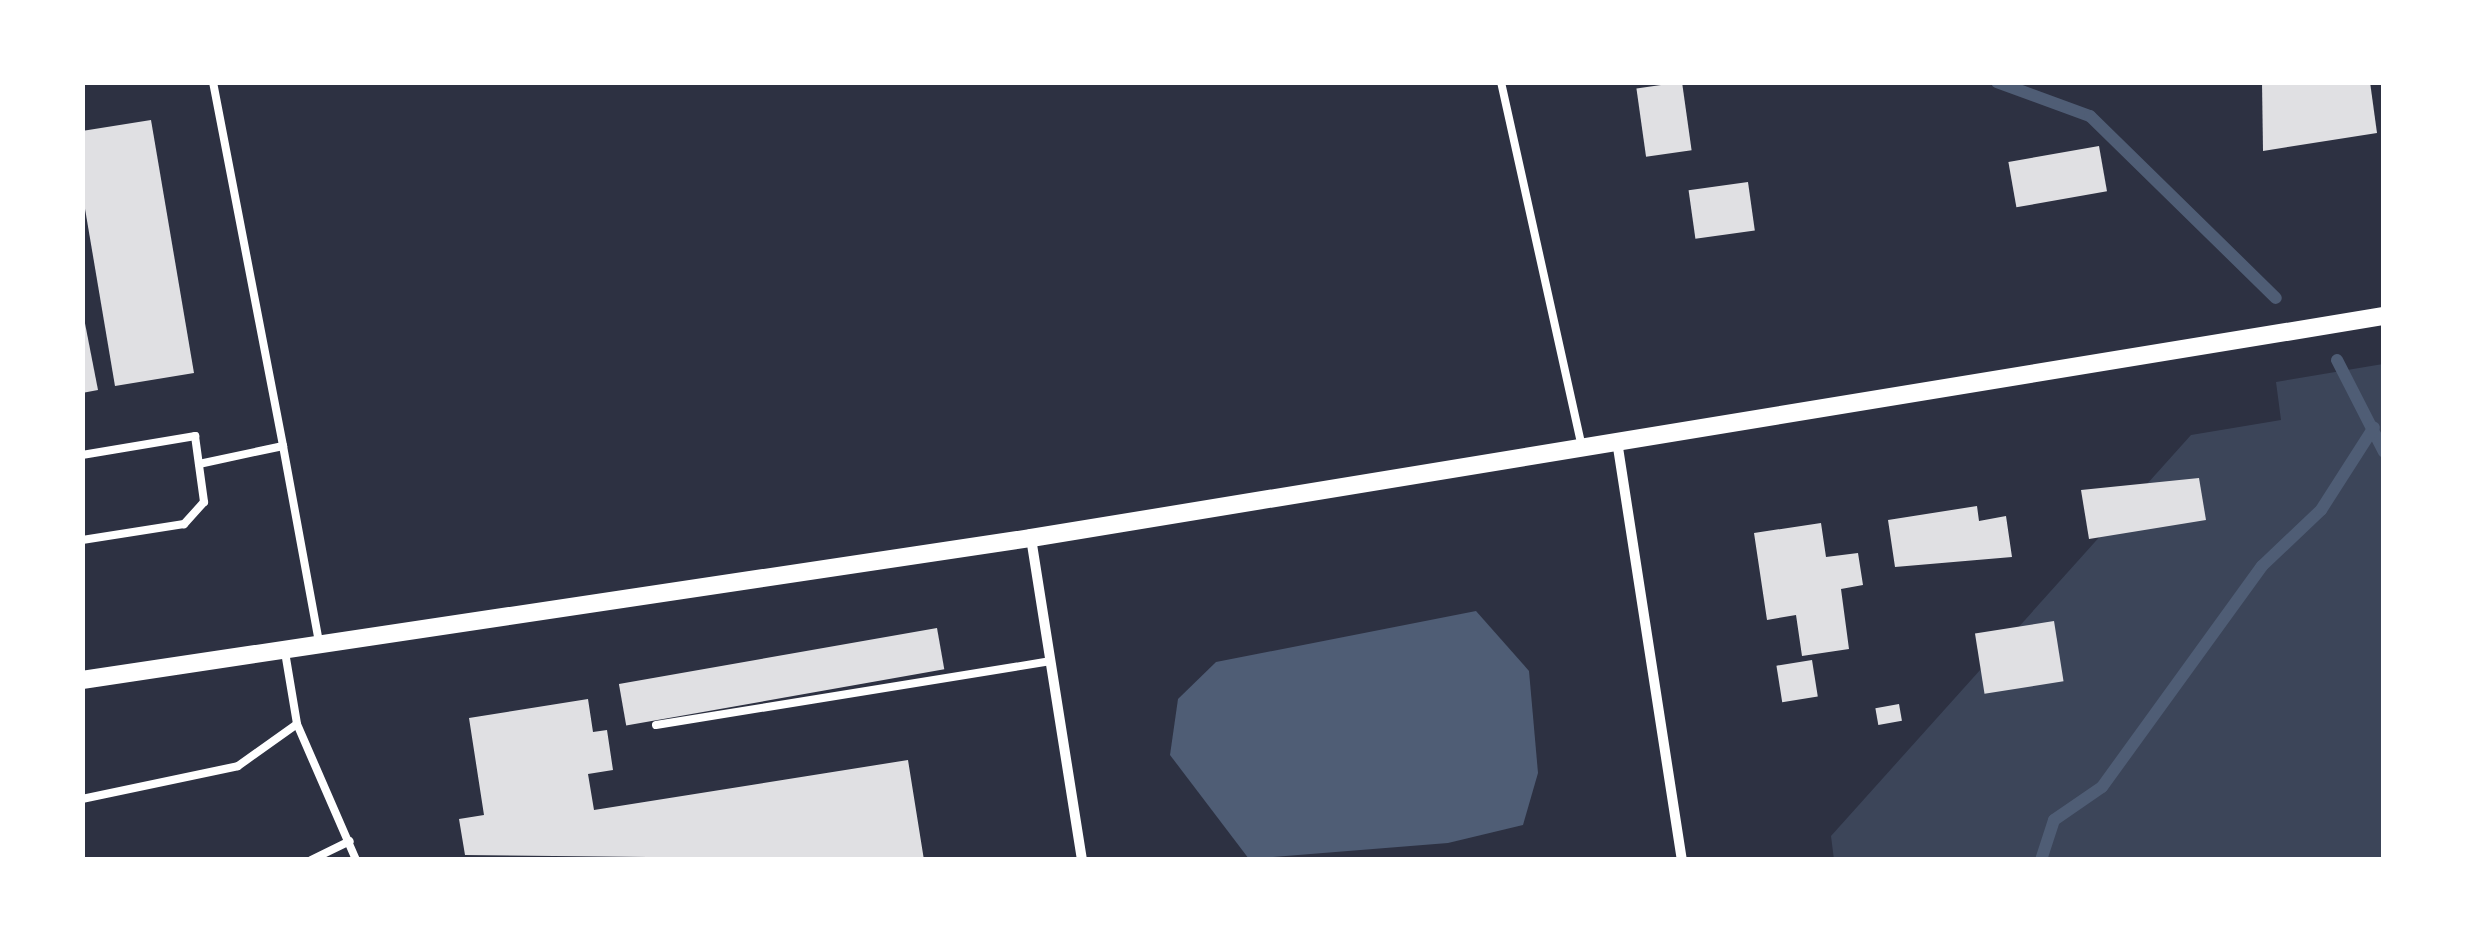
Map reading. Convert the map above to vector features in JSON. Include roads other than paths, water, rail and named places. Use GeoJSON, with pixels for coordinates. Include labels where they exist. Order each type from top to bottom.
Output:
{"type":"FeatureCollection","features":[{"type":"Feature","properties":{"kind":"street"},"geometry":{"type":"LineString","coordinates":[[82,680],[1032,538],[2384,316]]}},
{"type":"Feature","properties":{"kind":"street"},"geometry":{"type":"LineString","coordinates":[[1617,440],[1682,860]]}},
{"type":"Feature","properties":{"kind":"street"},"geometry":{"type":"LineString","coordinates":[[1032,538],[1082,860]]}},
{"type":"Feature","properties":{"kind":"lane"},"geometry":{"type":"LineString","coordinates":[[213,82],[319,643]]}},
{"type":"Feature","properties":{"kind":"lane"},"geometry":{"type":"LineString","coordinates":[[1501,82],[1582,447]]}},
{"type":"Feature","properties":{"kind":"lane"},"geometry":{"type":"LineString","coordinates":[[82,455],[195,436],[204,502],[184,524],[82,540]]}},
{"type":"Feature","properties":{"kind":"lane"},"geometry":{"type":"LineString","coordinates":[[199,464],[283,446]]}},
{"type":"Feature","properties":{"kind":"lane"},"geometry":{"type":"LineString","coordinates":[[285,648],[297,724],[356,860]]}},
{"type":"Feature","properties":{"kind":"lane"},"geometry":{"type":"LineString","coordinates":[[656,725],[1051,661]]}},
{"type":"Feature","properties":{"kind":"lane"},"geometry":{"type":"LineString","coordinates":[[82,799],[238,766],[297,724]]}},
{"type":"Feature","properties":{"kind":"lane"},"geometry":{"type":"LineString","coordinates":[[310,860],[350,842]]}},
{"type":"Feature","properties":{"kind":"waterway"},"geometry":{"type":"LineString","coordinates":[[1997,82],[2090,116],[2276,298]]}},
{"type":"Feature","properties":{"kind":"waterway"},"geometry":{"type":"LineString","coordinates":[[2337,360],[2384,452]]}},
{"type":"Feature","properties":{"kind":"waterway"},"geometry":{"type":"LineString","coordinates":[[2041,860],[2054,820],[2102,787],[2262,566],[2321,510],[2374,427]]}}]}
